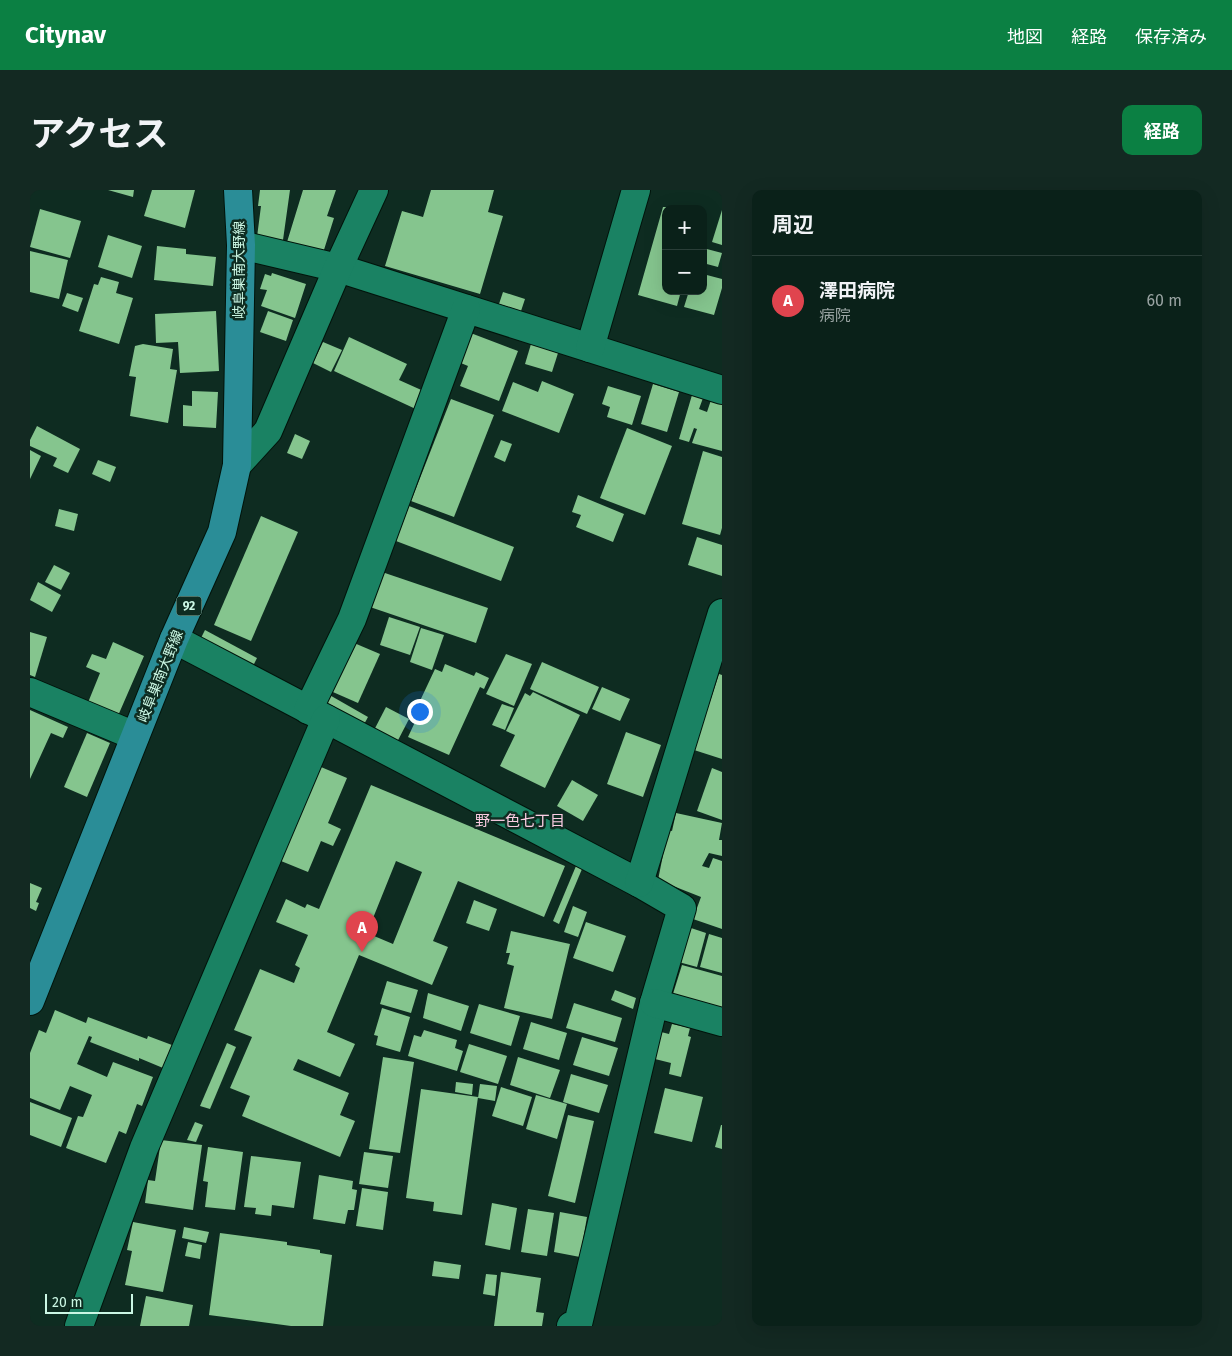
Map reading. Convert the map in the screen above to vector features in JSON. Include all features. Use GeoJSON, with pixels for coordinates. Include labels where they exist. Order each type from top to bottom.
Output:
{"type":"FeatureCollection","features":[{"type":"Feature","properties":{"kind":"main road","name":"岐阜巣南大野線"},"geometry":{"type":"LineString","coordinates":[[30,1001],[174,640],[222,532],[237,465],[241,245],[238,190]]}},
{"type":"Feature","properties":{"kind":"street"},"geometry":{"type":"LineString","coordinates":[[237,465],[268,431],[338,268],[374,190]]}},
{"type":"Feature","properties":{"kind":"street"},"geometry":{"type":"LineString","coordinates":[[590,348],[636,190]]}},
{"type":"Feature","properties":{"kind":"street"},"geometry":{"type":"LineString","coordinates":[[241,245],[338,268],[722,390]]}},
{"type":"Feature","properties":{"kind":"street"},"geometry":{"type":"LineString","coordinates":[[79,1326],[144,1148],[317,714],[466,309]]}},
{"type":"Feature","properties":{"kind":"street"},"geometry":{"type":"LineString","coordinates":[[639,883],[722,613]]}},
{"type":"Feature","properties":{"kind":"street"},"geometry":{"type":"LineString","coordinates":[[174,640],[639,883],[682,908],[654,1003],[578,1324],[571,1326]]}},
{"type":"Feature","properties":{"kind":"street"},"geometry":{"type":"LineString","coordinates":[[30,692],[135,736]]}},
{"type":"Feature","properties":{"kind":"street"},"geometry":{"type":"LineString","coordinates":[[654,1003],[722,1022]]}},
{"type":"Feature","properties":{"kind":"building"},"geometry":{"type":"Polygon","coordinates":[[[108,190],[134,190],[133,197],[108,190]]]}},
{"type":"Feature","properties":{"kind":"building"},"geometry":{"type":"Polygon","coordinates":[[[152,190],[195,190],[185,228],[144,216],[152,190]]]}},
{"type":"Feature","properties":{"kind":"building"},"geometry":{"type":"Polygon","coordinates":[[[260,190],[290,190],[283,240],[257,237],[261,206],[258,206],[260,190]]]}},
{"type":"Feature","properties":{"kind":"building"},"geometry":{"type":"Polygon","coordinates":[[[303,190],[336,190],[327,216],[334,218],[323,253],[287,242],[303,190]]]}},
{"type":"Feature","properties":{"kind":"building"},"geometry":{"type":"Polygon","coordinates":[[[431,190],[494,190],[488,212],[503,216],[480,294],[385,266],[402,211],[423,217],[431,190]]]}},
{"type":"Feature","properties":{"kind":"building"},"geometry":{"type":"Polygon","coordinates":[[[40,209],[81,221],[70,258],[30,247],[40,209]]]}},
{"type":"Feature","properties":{"kind":"building"},"geometry":{"type":"Polygon","coordinates":[[[722,210],[722,245],[712,242],[722,210]]]}},
{"type":"Feature","properties":{"kind":"building"},"geometry":{"type":"Polygon","coordinates":[[[662,211],[662,295],[680,295],[677,306],[638,295],[662,211]]]}},
{"type":"Feature","properties":{"kind":"building"},"geometry":{"type":"Polygon","coordinates":[[[108,235],[142,246],[132,278],[98,267],[108,235]]]}},
{"type":"Feature","properties":{"kind":"building"},"geometry":{"type":"Polygon","coordinates":[[[157,246],[186,249],[186,254],[216,257],[213,286],[154,280],[157,246]]]}},
{"type":"Feature","properties":{"kind":"building"},"geometry":{"type":"Polygon","coordinates":[[[707,249],[722,253],[718,267],[707,264],[707,249]]]}},
{"type":"Feature","properties":{"kind":"building"},"geometry":{"type":"Polygon","coordinates":[[[30,251],[68,260],[59,299],[30,292],[30,251]]]}},
{"type":"Feature","properties":{"kind":"building"},"geometry":{"type":"Polygon","coordinates":[[[272,273],[306,284],[295,318],[261,306],[267,290],[260,289],[265,274],[271,276],[272,273]]]}},
{"type":"Feature","properties":{"kind":"building"},"geometry":{"type":"Polygon","coordinates":[[[707,275],[722,279],[722,288],[714,315],[684,307],[688,295],[707,295],[707,275]]]}},
{"type":"Feature","properties":{"kind":"building"},"geometry":{"type":"Polygon","coordinates":[[[101,277],[119,282],[116,293],[133,298],[119,344],[79,331],[94,284],[98,285],[101,277]]]}},
{"type":"Feature","properties":{"kind":"building"},"geometry":{"type":"Polygon","coordinates":[[[503,292],[525,299],[521,311],[499,304],[503,292]]]}},
{"type":"Feature","properties":{"kind":"building"},"geometry":{"type":"Polygon","coordinates":[[[67,293],[83,298],[78,312],[62,306],[67,293]]]}},
{"type":"Feature","properties":{"kind":"building"},"geometry":{"type":"Polygon","coordinates":[[[216,311],[219,371],[180,373],[178,342],[156,343],[155,314],[216,311]]]}},
{"type":"Feature","properties":{"kind":"building"},"geometry":{"type":"Polygon","coordinates":[[[268,311],[293,320],[286,341],[260,332],[268,311]]]}},
{"type":"Feature","properties":{"kind":"building"},"geometry":{"type":"Polygon","coordinates":[[[468,332],[518,351],[499,401],[460,386],[468,366],[456,361],[468,332]]]}},
{"type":"Feature","properties":{"kind":"building"},"geometry":{"type":"Polygon","coordinates":[[[349,337],[407,364],[399,380],[428,393],[420,411],[334,371],[349,337]]]}},
{"type":"Feature","properties":{"kind":"building"},"geometry":{"type":"Polygon","coordinates":[[[323,342],[342,350],[331,372],[313,363],[323,342]]]}},
{"type":"Feature","properties":{"kind":"building"},"geometry":{"type":"Polygon","coordinates":[[[143,344],[173,349],[170,369],[177,370],[168,423],[130,416],[136,377],[129,376],[135,346],[143,344]]]}},
{"type":"Feature","properties":{"kind":"building"},"geometry":{"type":"Polygon","coordinates":[[[531,344],[558,353],[552,372],[525,364],[531,344]]]}},
{"type":"Feature","properties":{"kind":"building"},"geometry":{"type":"Polygon","coordinates":[[[542,381],[574,394],[559,433],[502,411],[513,382],[538,392],[542,381]]]}},
{"type":"Feature","properties":{"kind":"building"},"geometry":{"type":"Polygon","coordinates":[[[653,384],[679,392],[667,432],[641,424],[653,384]]]}},
{"type":"Feature","properties":{"kind":"building"},"geometry":{"type":"Polygon","coordinates":[[[608,386],[641,396],[632,425],[607,417],[610,407],[602,404],[608,386]]]}},
{"type":"Feature","properties":{"kind":"building"},"geometry":{"type":"Polygon","coordinates":[[[192,391],[218,392],[216,428],[183,426],[183,405],[192,406],[192,391]]]}},
{"type":"Feature","properties":{"kind":"building"},"geometry":{"type":"Polygon","coordinates":[[[692,395],[703,398],[699,409],[707,412],[711,400],[722,404],[722,451],[692,443],[697,429],[694,428],[689,442],[679,439],[692,395]]]}},
{"type":"Feature","properties":{"kind":"building"},"geometry":{"type":"Polygon","coordinates":[[[451,399],[494,415],[454,517],[411,501],[451,399]]]}},
{"type":"Feature","properties":{"kind":"building"},"geometry":{"type":"Polygon","coordinates":[[[37,426],[80,449],[68,473],[53,466],[57,458],[30,446],[30,440],[37,426]]]}},
{"type":"Feature","properties":{"kind":"building"},"geometry":{"type":"Polygon","coordinates":[[[627,428],[672,446],[645,515],[600,498],[627,428]]]}},
{"type":"Feature","properties":{"kind":"building"},"geometry":{"type":"Polygon","coordinates":[[[295,434],[310,441],[302,459],[287,453],[295,434]]]}},
{"type":"Feature","properties":{"kind":"building"},"geometry":{"type":"Polygon","coordinates":[[[501,440],[512,444],[505,462],[494,457],[501,440]]]}},
{"type":"Feature","properties":{"kind":"building"},"geometry":{"type":"Polygon","coordinates":[[[30,450],[41,456],[30,479],[30,450]]]}},
{"type":"Feature","properties":{"kind":"building"},"geometry":{"type":"Polygon","coordinates":[[[703,451],[722,457],[722,528],[720,535],[682,524],[703,451]]]}},
{"type":"Feature","properties":{"kind":"building"},"geometry":{"type":"Polygon","coordinates":[[[98,460],[116,467],[110,482],[92,474],[98,460]]]}},
{"type":"Feature","properties":{"kind":"building"},"geometry":{"type":"Polygon","coordinates":[[[578,495],[624,514],[613,542],[576,527],[581,515],[572,512],[578,495]]]}},
{"type":"Feature","properties":{"kind":"building"},"geometry":{"type":"Polygon","coordinates":[[[409,506],[514,547],[501,581],[396,541],[409,506]]]}},
{"type":"Feature","properties":{"kind":"building"},"geometry":{"type":"Polygon","coordinates":[[[59,509],[78,514],[74,531],[55,526],[59,509]]]}},
{"type":"Feature","properties":{"kind":"building"},"geometry":{"type":"Polygon","coordinates":[[[261,516],[298,532],[251,641],[214,625],[261,516]]]}},
{"type":"Feature","properties":{"kind":"building"},"geometry":{"type":"Polygon","coordinates":[[[697,537],[722,545],[722,576],[688,565],[697,537]]]}},
{"type":"Feature","properties":{"kind":"building"},"geometry":{"type":"Polygon","coordinates":[[[54,565],[70,573],[61,590],[45,582],[54,565]]]}},
{"type":"Feature","properties":{"kind":"building"},"geometry":{"type":"Polygon","coordinates":[[[382,572],[488,608],[476,643],[370,607],[382,572]]]}},
{"type":"Feature","properties":{"kind":"building"},"geometry":{"type":"Polygon","coordinates":[[[38,582],[61,595],[52,612],[30,600],[38,582]]]}},
{"type":"Feature","properties":{"kind":"building"},"geometry":{"type":"Polygon","coordinates":[[[389,617],[420,627],[410,655],[380,645],[389,617]]]}},
{"type":"Feature","properties":{"kind":"building"},"geometry":{"type":"Polygon","coordinates":[[[421,628],[444,635],[432,670],[410,662],[421,628]]]}},
{"type":"Feature","properties":{"kind":"building"},"geometry":{"type":"Polygon","coordinates":[[[205,630],[257,658],[249,674],[197,646],[205,630]]]}},
{"type":"Feature","properties":{"kind":"building"},"geometry":{"type":"Polygon","coordinates":[[[30,632],[47,637],[35,677],[30,675],[30,632]]]}},
{"type":"Feature","properties":{"kind":"building"},"geometry":{"type":"Polygon","coordinates":[[[347,640],[380,654],[358,703],[326,689],[347,640]]]}},
{"type":"Feature","properties":{"kind":"building"},"geometry":{"type":"Polygon","coordinates":[[[113,642],[144,656],[117,718],[87,705],[100,673],[86,667],[92,654],[106,659],[113,642]]]}},
{"type":"Feature","properties":{"kind":"building"},"geometry":{"type":"Polygon","coordinates":[[[506,654],[532,664],[514,706],[486,694],[506,654]]]}},
{"type":"Feature","properties":{"kind":"building"},"geometry":{"type":"Polygon","coordinates":[[[542,662],[599,687],[587,714],[530,689],[542,662]]]}},
{"type":"Feature","properties":{"kind":"building"},"geometry":{"type":"Polygon","coordinates":[[[445,664],[474,676],[476,672],[489,678],[484,689],[480,687],[449,755],[408,737],[423,705],[419,703],[435,669],[442,672],[445,664]]]}},
{"type":"Feature","properties":{"kind":"building"},"geometry":{"type":"Polygon","coordinates":[[[719,674],[722,675],[722,759],[694,750],[719,674]]]}},
{"type":"Feature","properties":{"kind":"building"},"geometry":{"type":"Polygon","coordinates":[[[602,687],[630,699],[620,721],[592,709],[602,687]]]}},
{"type":"Feature","properties":{"kind":"building"},"geometry":{"type":"Polygon","coordinates":[[[533,692],[580,715],[545,788],[500,766],[515,735],[506,731],[525,693],[530,696],[533,692]]]}},
{"type":"Feature","properties":{"kind":"building"},"geometry":{"type":"Polygon","coordinates":[[[326,693],[368,717],[362,728],[319,705],[326,693]]]}},
{"type":"Feature","properties":{"kind":"building"},"geometry":{"type":"Polygon","coordinates":[[[502,704],[514,708],[505,730],[492,725],[502,704]]]}},
{"type":"Feature","properties":{"kind":"building"},"geometry":{"type":"Polygon","coordinates":[[[386,707],[409,719],[394,748],[371,736],[386,707]]]}},
{"type":"Feature","properties":{"kind":"building"},"geometry":{"type":"Polygon","coordinates":[[[30,710],[68,727],[63,738],[51,733],[30,779],[30,710]]]}},
{"type":"Feature","properties":{"kind":"building"},"geometry":{"type":"Polygon","coordinates":[[[626,732],[661,745],[643,797],[607,784],[626,732]]]}},
{"type":"Feature","properties":{"kind":"building"},"geometry":{"type":"Polygon","coordinates":[[[87,733],[110,743],[87,797],[64,787],[87,733]]]}},
{"type":"Feature","properties":{"kind":"building"},"geometry":{"type":"Polygon","coordinates":[[[321,767],[347,778],[328,823],[341,829],[333,846],[321,841],[308,872],[281,861],[321,767]]]}},
{"type":"Feature","properties":{"kind":"building"},"geometry":{"type":"Polygon","coordinates":[[[712,768],[722,772],[722,820],[697,811],[712,768]]]}},
{"type":"Feature","properties":{"kind":"building"},"geometry":{"type":"Polygon","coordinates":[[[572,780],[598,795],[583,821],[557,806],[572,780]]]}},
{"type":"Feature","properties":{"kind":"building"},"geometry":{"type":"Polygon","coordinates":[[[371,785],[565,866],[544,917],[458,881],[433,941],[448,947],[432,985],[359,955],[327,1032],[355,1044],[340,1077],[298,1059],[293,1070],[349,1093],[340,1115],[355,1121],[340,1157],[242,1116],[250,1096],[230,1088],[252,1037],[234,1030],[260,969],[294,983],[300,968],[295,965],[308,935],[276,922],[286,899],[305,908],[307,904],[319,909],[371,785]],[[396,861],[367,933],[393,944],[422,872],[396,861]]]}},
{"type":"Feature","properties":{"kind":"building"},"geometry":{"type":"Polygon","coordinates":[[[676,813],[722,823],[719,840],[722,840],[722,856],[709,853],[702,866],[709,868],[713,858],[722,861],[722,929],[693,919],[701,897],[658,880],[668,830],[672,831],[676,813]]]}},
{"type":"Feature","properties":{"kind":"building"},"geometry":{"type":"Polygon","coordinates":[[[576,866],[582,869],[559,924],[553,921],[576,866]]]}},
{"type":"Feature","properties":{"kind":"building"},"geometry":{"type":"Polygon","coordinates":[[[30,883],[42,888],[36,902],[39,903],[36,911],[30,908],[30,883]]]}},
{"type":"Feature","properties":{"kind":"building"},"geometry":{"type":"Polygon","coordinates":[[[474,900],[497,909],[489,931],[466,923],[474,900]]]}},
{"type":"Feature","properties":{"kind":"building"},"geometry":{"type":"Polygon","coordinates":[[[573,906],[587,912],[578,937],[564,932],[573,906]]]}},
{"type":"Feature","properties":{"kind":"building"},"geometry":{"type":"Polygon","coordinates":[[[586,922],[626,936],[613,972],[573,958],[586,922]]]}},
{"type":"Feature","properties":{"kind":"building"},"geometry":{"type":"Polygon","coordinates":[[[685,926],[706,933],[697,967],[675,961],[685,926]]]}},
{"type":"Feature","properties":{"kind":"building"},"geometry":{"type":"Polygon","coordinates":[[[511,931],[570,944],[552,1019],[504,1008],[514,966],[507,964],[510,953],[506,953],[511,931]]]}},
{"type":"Feature","properties":{"kind":"building"},"geometry":{"type":"Polygon","coordinates":[[[709,934],[722,938],[722,973],[700,967],[709,934]]]}},
{"type":"Feature","properties":{"kind":"building"},"geometry":{"type":"Polygon","coordinates":[[[682,965],[722,976],[722,1009],[672,997],[682,965]]]}},
{"type":"Feature","properties":{"kind":"building"},"geometry":{"type":"Polygon","coordinates":[[[387,981],[418,990],[411,1013],[380,1004],[387,981]]]}},
{"type":"Feature","properties":{"kind":"building"},"geometry":{"type":"Polygon","coordinates":[[[615,990],[636,998],[633,1009],[611,1000],[615,990]]]}},
{"type":"Feature","properties":{"kind":"building"},"geometry":{"type":"Polygon","coordinates":[[[428,993],[469,1006],[461,1031],[423,1018],[428,993]]]}},
{"type":"Feature","properties":{"kind":"building"},"geometry":{"type":"Polygon","coordinates":[[[574,1003],[622,1018],[615,1042],[566,1028],[574,1003]]]}},
{"type":"Feature","properties":{"kind":"building"},"geometry":{"type":"Polygon","coordinates":[[[479,1004],[520,1016],[511,1046],[470,1033],[479,1004]]]}},
{"type":"Feature","properties":{"kind":"building"},"geometry":{"type":"Polygon","coordinates":[[[382,1008],[410,1017],[400,1052],[376,1045],[378,1036],[374,1035],[382,1008]]]}},
{"type":"Feature","properties":{"kind":"building"},"geometry":{"type":"Polygon","coordinates":[[[55,1010],[86,1023],[88,1017],[147,1039],[148,1036],[172,1045],[163,1068],[90,1042],[92,1037],[89,1036],[77,1064],[107,1077],[113,1062],[153,1077],[142,1106],[137,1104],[126,1134],[119,1131],[106,1163],[66,1148],[78,1116],[83,1117],[92,1095],[70,1086],[60,1110],[30,1098],[30,1053],[39,1030],[46,1033],[55,1010]]]}},
{"type":"Feature","properties":{"kind":"building"},"geometry":{"type":"Polygon","coordinates":[[[531,1022],[567,1033],[559,1060],[523,1049],[531,1022]]]}},
{"type":"Feature","properties":{"kind":"building"},"geometry":{"type":"Polygon","coordinates":[[[672,1024],[690,1028],[688,1036],[691,1037],[681,1077],[669,1074],[671,1063],[647,1057],[653,1030],[669,1034],[672,1024]]]}},
{"type":"Feature","properties":{"kind":"building"},"geometry":{"type":"Polygon","coordinates":[[[424,1030],[457,1040],[455,1048],[463,1051],[457,1071],[408,1056],[414,1035],[421,1037],[424,1030]]]}},
{"type":"Feature","properties":{"kind":"building"},"geometry":{"type":"Polygon","coordinates":[[[582,1037],[618,1048],[609,1076],[573,1065],[582,1037]]]}},
{"type":"Feature","properties":{"kind":"building"},"geometry":{"type":"Polygon","coordinates":[[[227,1043],[236,1047],[210,1109],[200,1106],[227,1043]]]}},
{"type":"Feature","properties":{"kind":"building"},"geometry":{"type":"Polygon","coordinates":[[[469,1044],[507,1056],[498,1084],[460,1072],[469,1044]]]}},
{"type":"Feature","properties":{"kind":"building"},"geometry":{"type":"Polygon","coordinates":[[[383,1057],[414,1062],[400,1153],[369,1149],[383,1057]]]}},
{"type":"Feature","properties":{"kind":"building"},"geometry":{"type":"Polygon","coordinates":[[[518,1057],[560,1070],[550,1098],[510,1085],[518,1057]]]}},
{"type":"Feature","properties":{"kind":"building"},"geometry":{"type":"Polygon","coordinates":[[[571,1074],[608,1085],[599,1113],[563,1102],[571,1074]]]}},
{"type":"Feature","properties":{"kind":"building"},"geometry":{"type":"Polygon","coordinates":[[[456,1082],[473,1084],[472,1095],[455,1092],[456,1082]]]}},
{"type":"Feature","properties":{"kind":"building"},"geometry":{"type":"Polygon","coordinates":[[[480,1084],[497,1086],[495,1101],[478,1098],[480,1084]]]}},
{"type":"Feature","properties":{"kind":"building"},"geometry":{"type":"Polygon","coordinates":[[[501,1087],[532,1097],[523,1126],[492,1116],[501,1087]]]}},
{"type":"Feature","properties":{"kind":"building"},"geometry":{"type":"Polygon","coordinates":[[[665,1088],[703,1097],[692,1142],[654,1133],[665,1088]]]}},
{"type":"Feature","properties":{"kind":"building"},"geometry":{"type":"Polygon","coordinates":[[[421,1089],[478,1097],[462,1215],[433,1211],[434,1202],[406,1198],[421,1089]]]}},
{"type":"Feature","properties":{"kind":"building"},"geometry":{"type":"Polygon","coordinates":[[[536,1095],[567,1104],[557,1139],[526,1129],[536,1095]]]}},
{"type":"Feature","properties":{"kind":"building"},"geometry":{"type":"Polygon","coordinates":[[[30,1102],[72,1118],[61,1147],[30,1135],[30,1102]]]}},
{"type":"Feature","properties":{"kind":"building"},"geometry":{"type":"Polygon","coordinates":[[[568,1115],[594,1121],[575,1203],[548,1196],[568,1115]]]}},
{"type":"Feature","properties":{"kind":"building"},"geometry":{"type":"Polygon","coordinates":[[[195,1122],[203,1125],[196,1142],[187,1140],[195,1122]]]}},
{"type":"Feature","properties":{"kind":"building"},"geometry":{"type":"Polygon","coordinates":[[[722,1125],[722,1149],[715,1147],[722,1125]]]}},
{"type":"Feature","properties":{"kind":"building"},"geometry":{"type":"Polygon","coordinates":[[[161,1140],[202,1145],[193,1210],[145,1203],[148,1180],[155,1181],[161,1140]]]}},
{"type":"Feature","properties":{"kind":"building"},"geometry":{"type":"Polygon","coordinates":[[[208,1147],[243,1152],[235,1210],[205,1207],[208,1182],[203,1181],[208,1147]]]}},
{"type":"Feature","properties":{"kind":"building"},"geometry":{"type":"Polygon","coordinates":[[[364,1152],[393,1156],[388,1188],[359,1184],[364,1152]]]}},
{"type":"Feature","properties":{"kind":"building"},"geometry":{"type":"Polygon","coordinates":[[[251,1156],[301,1162],[294,1208],[272,1205],[271,1216],[255,1214],[256,1208],[244,1207],[251,1156]]]}},
{"type":"Feature","properties":{"kind":"building"},"geometry":{"type":"Polygon","coordinates":[[[319,1175],[353,1181],[352,1189],[357,1190],[354,1210],[348,1210],[345,1224],[313,1219],[319,1175]]]}},
{"type":"Feature","properties":{"kind":"building"},"geometry":{"type":"Polygon","coordinates":[[[362,1188],[388,1192],[383,1230],[356,1226],[362,1188]]]}},
{"type":"Feature","properties":{"kind":"building"},"geometry":{"type":"Polygon","coordinates":[[[492,1203],[517,1208],[510,1250],[485,1245],[492,1203]]]}},
{"type":"Feature","properties":{"kind":"building"},"geometry":{"type":"Polygon","coordinates":[[[528,1209],[554,1213],[547,1256],[521,1252],[528,1209]]]}},
{"type":"Feature","properties":{"kind":"building"},"geometry":{"type":"Polygon","coordinates":[[[560,1212],[587,1217],[580,1257],[554,1252],[560,1212]]]}},
{"type":"Feature","properties":{"kind":"building"},"geometry":{"type":"Polygon","coordinates":[[[133,1222],[176,1230],[163,1292],[125,1285],[132,1251],[127,1250],[133,1222]]]}},
{"type":"Feature","properties":{"kind":"building"},"geometry":{"type":"Polygon","coordinates":[[[184,1227],[209,1232],[206,1243],[182,1238],[184,1227]]]}},
{"type":"Feature","properties":{"kind":"building"},"geometry":{"type":"Polygon","coordinates":[[[220,1233],[287,1242],[287,1245],[320,1250],[320,1253],[332,1255],[323,1326],[291,1326],[209,1315],[220,1233]]]}},
{"type":"Feature","properties":{"kind":"building"},"geometry":{"type":"Polygon","coordinates":[[[188,1242],[202,1245],[200,1259],[185,1256],[188,1242]]]}},
{"type":"Feature","properties":{"kind":"building"},"geometry":{"type":"Polygon","coordinates":[[[434,1261],[461,1265],[459,1279],[432,1276],[434,1261]]]}},
{"type":"Feature","properties":{"kind":"building"},"geometry":{"type":"Polygon","coordinates":[[[501,1272],[541,1278],[536,1312],[544,1313],[542,1326],[494,1326],[501,1272]]]}},
{"type":"Feature","properties":{"kind":"building"},"geometry":{"type":"Polygon","coordinates":[[[486,1274],[497,1275],[495,1296],[483,1294],[486,1274]]]}},
{"type":"Feature","properties":{"kind":"building"},"geometry":{"type":"Polygon","coordinates":[[[146,1296],[193,1305],[189,1326],[140,1326],[146,1296]]]}},
{"type":"Feature","properties":{"kind":"place","name":"澤田病院"},"geometry":{"type":"Point","coordinates":[362,952]}},
{"type":"Feature","properties":{"kind":"district","name":"野一色七丁目"},"geometry":{"type":"Point","coordinates":[520,821]}}]}
